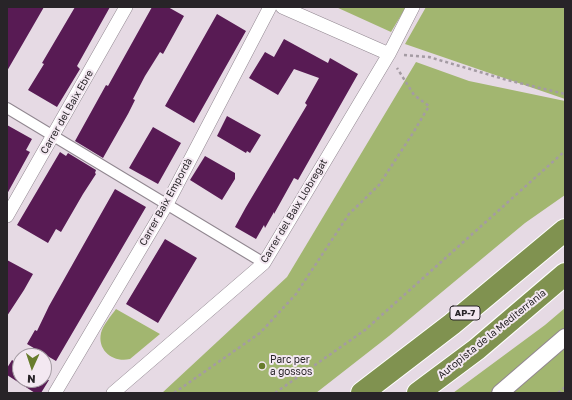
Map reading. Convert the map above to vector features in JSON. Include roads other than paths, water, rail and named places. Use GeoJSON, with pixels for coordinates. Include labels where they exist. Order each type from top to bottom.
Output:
{"type":"FeatureCollection","features":[{"type":"Feature","properties":{"kind":"highway","name":"AP-7"},"geometry":{"type":"LineString","coordinates":[[362,393],[452,324],[565,230]]}},
{"type":"Feature","properties":{"kind":"highway","name":"Autopista de la Mediterrània"},"geometry":{"type":"LineString","coordinates":[[418,393],[477,349],[565,274]]}},
{"type":"Feature","properties":{"kind":"street","name":"Carrer del Baix Ebre"},"geometry":{"type":"LineString","coordinates":[[7,216],[126,7]]}},
{"type":"Feature","properties":{"kind":"street","name":"Carrer Baix Empordà"},"geometry":{"type":"LineString","coordinates":[[55,393],[166,204],[270,7]]}},
{"type":"Feature","properties":{"kind":"street"},"geometry":{"type":"LineString","coordinates":[[282,7],[389,54]]}},
{"type":"Feature","properties":{"kind":"street","name":"Carrer del Baix Llobregat"},"geometry":{"type":"LineString","coordinates":[[113,393],[264,263],[389,54],[413,7]]}},
{"type":"Feature","properties":{"kind":"street"},"geometry":{"type":"LineString","coordinates":[[7,108],[264,263]]}},
{"type":"Feature","properties":{"kind":"street"},"geometry":{"type":"LineString","coordinates":[[500,393],[565,337]]}},
{"type":"Feature","properties":{"kind":"place","name":"Parc per a gossos"},"geometry":{"type":"Point","coordinates":[262,366]}}]}
